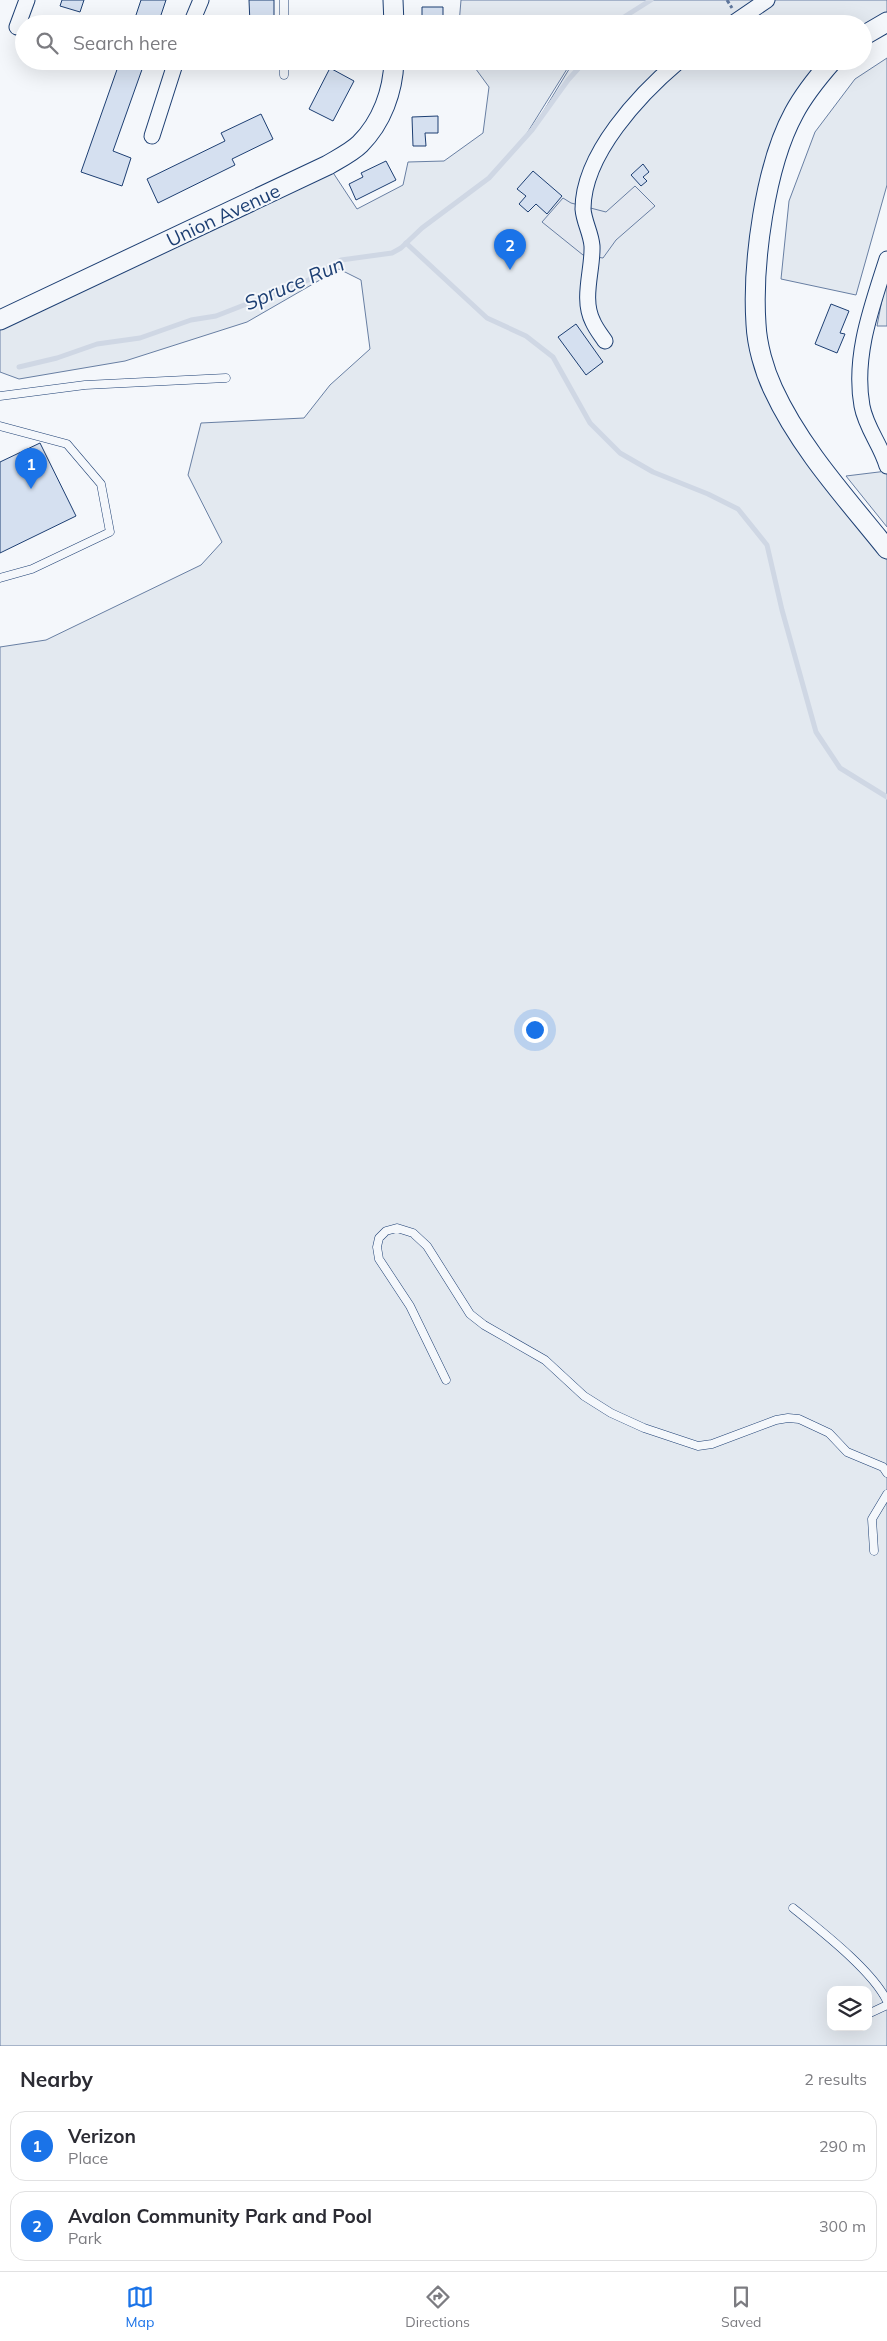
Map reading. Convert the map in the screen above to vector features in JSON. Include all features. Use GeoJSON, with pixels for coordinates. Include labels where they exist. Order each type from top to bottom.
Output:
{"type":"FeatureCollection","features":[{"type":"Feature","properties":{"kind":"street"},"geometry":{"type":"LineString","coordinates":[[21,15],[27,0]]}},
{"type":"Feature","properties":{"kind":"street"},"geometry":{"type":"LineString","coordinates":[[195,15],[201,0]]}},
{"type":"Feature","properties":{"kind":"street"},"geometry":{"type":"LineString","coordinates":[[393,0],[394,15]]}},
{"type":"Feature","properties":{"kind":"street"},"geometry":{"type":"LineString","coordinates":[[745,15],[767,0]]}},
{"type":"Feature","properties":{"kind":"street"},"geometry":{"type":"LineString","coordinates":[[872,31],[887,22]]}},
{"type":"Feature","properties":{"kind":"street"},"geometry":{"type":"LineString","coordinates":[[152,136],[173,70]]}},
{"type":"Feature","properties":{"kind":"street","name":"Union Avenue"},"geometry":{"type":"LineString","coordinates":[[0,320],[328,165],[360,144],[384,108],[394,80],[394,70]]}},
{"type":"Feature","properties":{"kind":"street"},"geometry":{"type":"LineString","coordinates":[[605,341],[592,321],[588,305],[592,245],[583,208],[589,179],[604,147],[619,125],[637,101],[670,70]]}},
{"type":"Feature","properties":{"kind":"street"},"geometry":{"type":"LineString","coordinates":[[825,70],[794,112],[785,132],[766,198],[757,267],[756,325],[765,369],[788,418],[887,549]]}},
{"type":"Feature","properties":{"kind":"street"},"geometry":{"type":"LineString","coordinates":[[887,259],[867,323],[861,360],[862,405],[870,432],[887,466]]}},
{"type":"Feature","properties":{"kind":"lane"},"geometry":{"type":"LineString","coordinates":[[284,0],[284,15]]}},
{"type":"Feature","properties":{"kind":"lane"},"geometry":{"type":"LineString","coordinates":[[284,70],[284,75]]}},
{"type":"Feature","properties":{"kind":"lane"},"geometry":{"type":"LineString","coordinates":[[0,396],[85,385],[226,378]]}},
{"type":"Feature","properties":{"kind":"lane"},"geometry":{"type":"LineString","coordinates":[[0,426],[67,444],[101,484],[110,532],[32,569],[0,578]]}},
{"type":"Feature","properties":{"kind":"lane"},"geometry":{"type":"LineString","coordinates":[[446,1380],[410,1306],[380,1259],[377,1248],[378,1238],[386,1231],[396,1228],[413,1233],[426,1246],[470,1314],[484,1325],[545,1360],[584,1396],[611,1413],[644,1428],[702,1446],[776,1420],[799,1419],[830,1433],[847,1452],[883,1467],[887,1473]]}},
{"type":"Feature","properties":{"kind":"lane"},"geometry":{"type":"LineString","coordinates":[[874,1551],[872,1519],[887,1494]]}},
{"type":"Feature","properties":{"kind":"lane"},"geometry":{"type":"LineString","coordinates":[[792,1908],[832,1940],[881,1990],[887,2003],[872,2012]]}},
{"type":"Feature","properties":{"kind":"shaded area"},"geometry":{"type":"Polygon","coordinates":[[[461,0],[887,0],[887,22],[872,31],[872,15],[460,15],[461,0]]]}},
{"type":"Feature","properties":{"kind":"shaded area"},"geometry":{"type":"Polygon","coordinates":[[[887,58],[887,185],[856,295],[781,279],[789,201],[815,132],[855,79],[869,70],[872,70],[872,68],[887,58]]]}},
{"type":"Feature","properties":{"kind":"shaded area"},"geometry":{"type":"Polygon","coordinates":[[[477,70],[566,70],[524,138],[532,130],[569,70],[825,70],[807,93],[761,232],[765,369],[887,549],[887,2046],[0,2046],[0,647],[46,640],[201,565],[222,542],[188,475],[201,423],[304,418],[330,385],[370,349],[361,280],[339,269],[247,322],[125,361],[19,379],[0,372],[0,320],[328,165],[357,209],[403,185],[408,162],[444,161],[483,133],[489,87],[477,70]]]}},
{"type":"Feature","properties":{"kind":"shaded area"},"geometry":{"type":"Polygon","coordinates":[[[635,186],[655,206],[616,240],[603,258],[583,255],[542,222],[563,198],[571,203],[606,212],[635,186]]]}},
{"type":"Feature","properties":{"kind":"shaded area"},"geometry":{"type":"Polygon","coordinates":[[[887,273],[887,326],[877,326],[887,273]]]}},
{"type":"Feature","properties":{"kind":"shaded area"},"geometry":{"type":"Polygon","coordinates":[[[887,471],[887,527],[846,476],[887,471]]]}},
{"type":"Feature","properties":{"kind":"building"},"geometry":{"type":"Polygon","coordinates":[[[62,0],[84,0],[80,12],[60,6],[62,0]]]}},
{"type":"Feature","properties":{"kind":"building"},"geometry":{"type":"Polygon","coordinates":[[[141,0],[166,0],[161,15],[136,15],[141,0]]]}},
{"type":"Feature","properties":{"kind":"building"},"geometry":{"type":"Polygon","coordinates":[[[249,0],[274,0],[274,15],[250,15],[249,0]]]}},
{"type":"Feature","properties":{"kind":"building"},"geometry":{"type":"Polygon","coordinates":[[[422,7],[443,7],[443,15],[422,15],[422,7]]]}},
{"type":"Feature","properties":{"kind":"building"},"geometry":{"type":"Polygon","coordinates":[[[117,70],[142,70],[113,151],[131,158],[122,186],[81,172],[117,70]]]}},
{"type":"Feature","properties":{"kind":"building"},"geometry":{"type":"Polygon","coordinates":[[[329,70],[334,70],[354,81],[333,121],[309,109],[329,70]]]}},
{"type":"Feature","properties":{"kind":"building"},"geometry":{"type":"Polygon","coordinates":[[[261,114],[273,139],[232,159],[235,165],[158,203],[147,179],[225,141],[221,133],[261,114]]]}},
{"type":"Feature","properties":{"kind":"building"},"geometry":{"type":"Polygon","coordinates":[[[438,116],[438,133],[425,133],[426,146],[413,146],[412,117],[438,116]]]}},
{"type":"Feature","properties":{"kind":"building"},"geometry":{"type":"Polygon","coordinates":[[[386,161],[396,180],[356,200],[349,184],[363,177],[361,173],[386,161]]]}},
{"type":"Feature","properties":{"kind":"building"},"geometry":{"type":"Polygon","coordinates":[[[643,164],[649,172],[643,177],[647,181],[641,186],[631,175],[643,164]]]}},
{"type":"Feature","properties":{"kind":"building"},"geometry":{"type":"Polygon","coordinates":[[[533,171],[562,196],[547,214],[536,204],[528,212],[519,204],[526,196],[517,189],[533,171]]]}},
{"type":"Feature","properties":{"kind":"building"},"geometry":{"type":"Polygon","coordinates":[[[831,304],[849,311],[840,333],[845,334],[837,353],[815,344],[831,304]]]}},
{"type":"Feature","properties":{"kind":"building"},"geometry":{"type":"Polygon","coordinates":[[[576,324],[603,362],[586,375],[558,337],[576,324]]]}},
{"type":"Feature","properties":{"kind":"building"},"geometry":{"type":"Polygon","coordinates":[[[40,443],[76,516],[0,553],[0,462],[40,443]]]}},
{"type":"Feature","properties":{"kind":"waterway","name":"Spruce Run"},"geometry":{"type":"LineString","coordinates":[[627,15],[651,0]]}},
{"type":"Feature","properties":{"kind":"waterway","name":"Spruce Run"},"geometry":{"type":"LineString","coordinates":[[19,367],[57,358],[97,344],[140,338],[191,320],[216,316],[311,279],[341,260],[392,253],[401,248],[422,228],[489,178],[532,130],[577,70]]}},
{"type":"Feature","properties":{"kind":"waterway"},"geometry":{"type":"LineString","coordinates":[[406,243],[487,318],[526,336],[553,357],[590,423],[620,453],[653,472],[708,494],[738,509],[767,545],[782,610],[816,732],[840,768],[887,797]]}},
{"type":"Feature","properties":{"kind":"place","name":"Avalon Community Park and Pool"},"geometry":{"type":"Point","coordinates":[510,270]}},
{"type":"Feature","properties":{"kind":"place","name":"Verizon"},"geometry":{"type":"Point","coordinates":[31,489]}}]}
